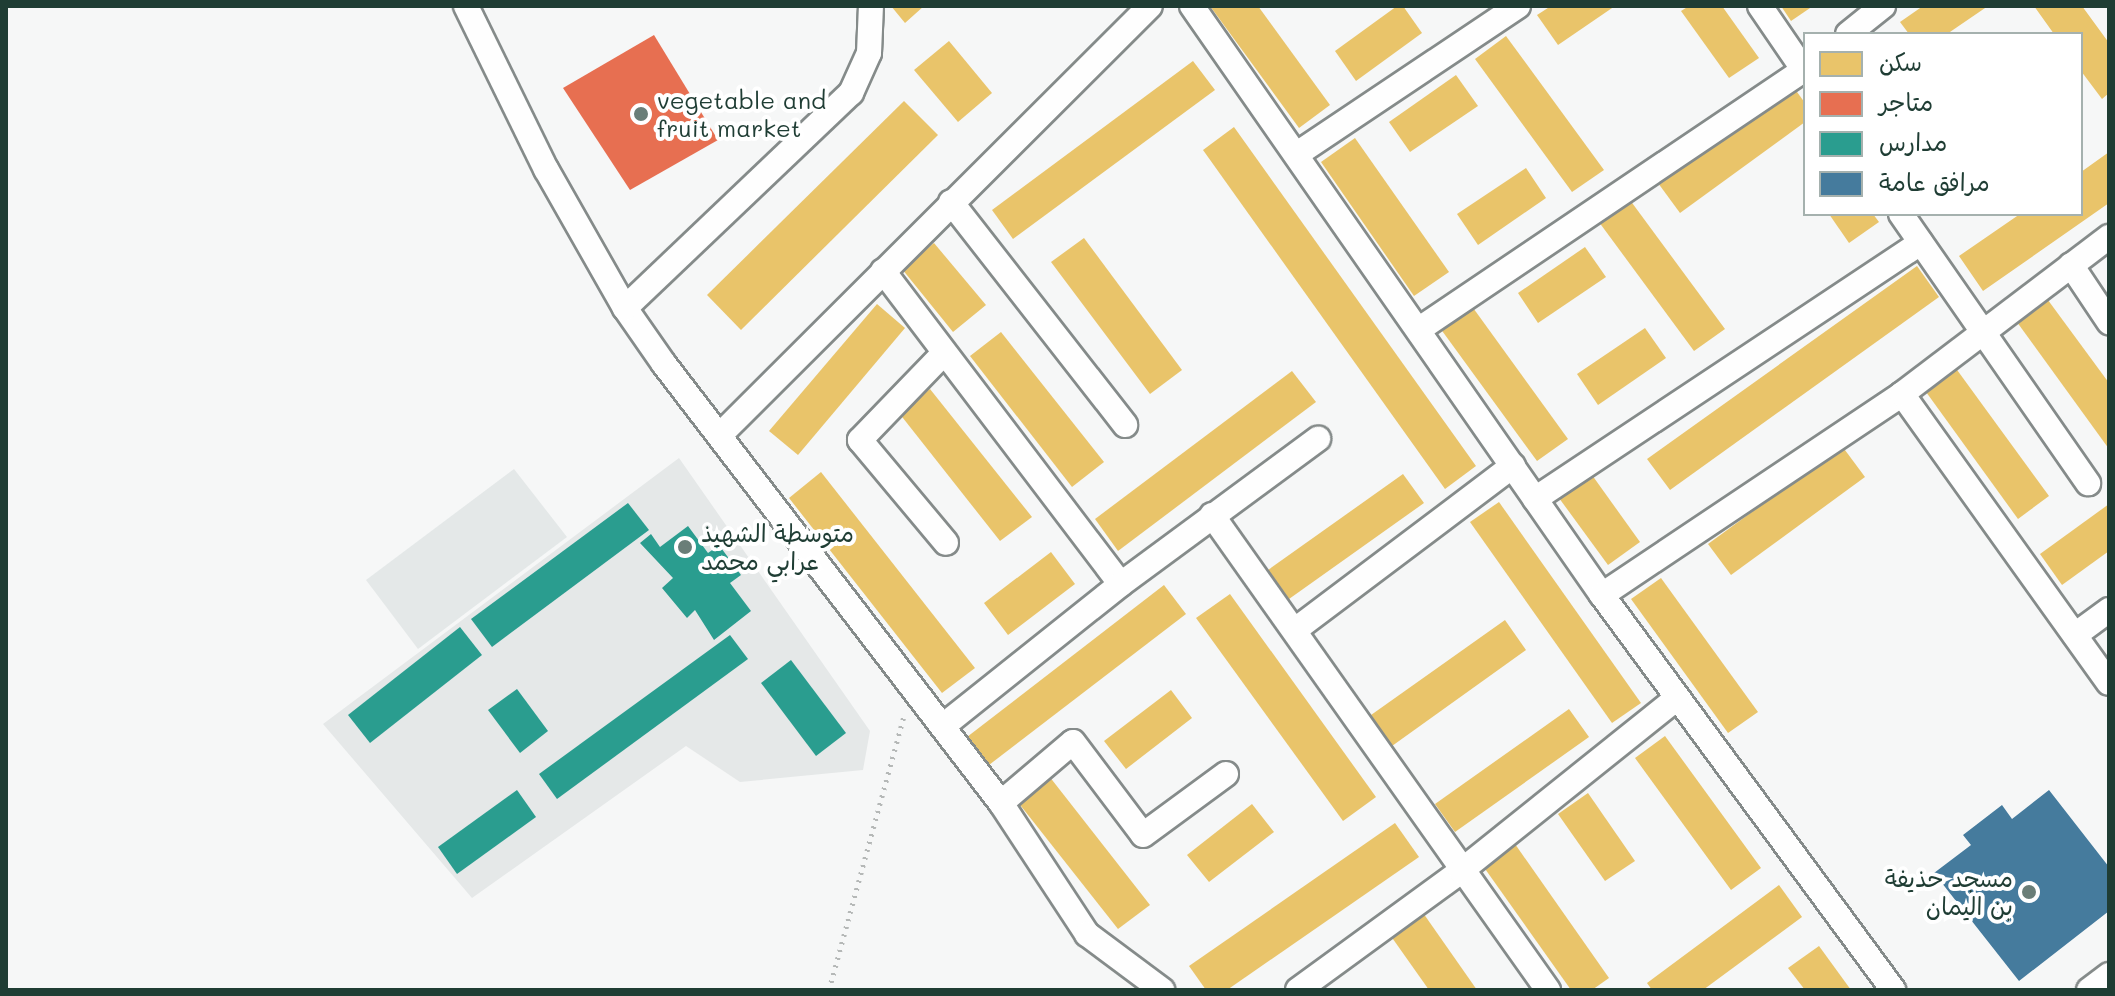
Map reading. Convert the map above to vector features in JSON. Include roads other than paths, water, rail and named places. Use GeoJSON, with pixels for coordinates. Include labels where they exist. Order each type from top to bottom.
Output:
{"type":"FeatureCollection","features":[{"type":"Feature","properties":{"kind":"street"},"geometry":{"type":"LineString","coordinates":[[466,6],[546,169],[625,308],[1001,803],[1087,934],[1162,990]]}},
{"type":"Feature","properties":{"kind":"street"},"geometry":{"type":"LineString","coordinates":[[625,308],[851,93],[869,53],[871,6]]}},
{"type":"Feature","properties":{"kind":"street"},"geometry":{"type":"LineString","coordinates":[[720,435],[951,202],[1058,103],[1150,6]]}},
{"type":"Feature","properties":{"kind":"street"},"geometry":{"type":"LineString","coordinates":[[1192,6],[1421,328],[1602,595],[1893,990]]}},
{"type":"Feature","properties":{"kind":"street"},"geometry":{"type":"LineString","coordinates":[[1297,154],[1518,6]]}},
{"type":"Feature","properties":{"kind":"street"},"geometry":{"type":"LineString","coordinates":[[1760,6],[1803,69]]}},
{"type":"Feature","properties":{"kind":"street"},"geometry":{"type":"LineString","coordinates":[[1850,32],[1883,6]]}},
{"type":"Feature","properties":{"kind":"street"},"geometry":{"type":"LineString","coordinates":[[1421,328],[1803,71]]}},
{"type":"Feature","properties":{"kind":"street"},"geometry":{"type":"LineString","coordinates":[[951,202],[1125,425]]}},
{"type":"Feature","properties":{"kind":"street"},"geometry":{"type":"LineString","coordinates":[[1902,216],[2088,483]]}},
{"type":"Feature","properties":{"kind":"street"},"geometry":{"type":"LineString","coordinates":[[1602,595],[1902,394],[1982,329],[2109,237]]}},
{"type":"Feature","properties":{"kind":"street"},"geometry":{"type":"LineString","coordinates":[[1535,499],[1921,243]]}},
{"type":"Feature","properties":{"kind":"street"},"geometry":{"type":"LineString","coordinates":[[2071,265],[2109,322]]}},
{"type":"Feature","properties":{"kind":"street"},"geometry":{"type":"LineString","coordinates":[[883,271],[1121,584]]}},
{"type":"Feature","properties":{"kind":"street"},"geometry":{"type":"LineString","coordinates":[[944,353],[860,440],[946,543]]}},
{"type":"Feature","properties":{"kind":"street"},"geometry":{"type":"LineString","coordinates":[[1902,394],[2109,683]]}},
{"type":"Feature","properties":{"kind":"street"},"geometry":{"type":"LineString","coordinates":[[943,726],[1121,584],[1318,439]]}},
{"type":"Feature","properties":{"kind":"street"},"geometry":{"type":"LineString","coordinates":[[1295,630],[1513,466]]}},
{"type":"Feature","properties":{"kind":"street"},"geometry":{"type":"LineString","coordinates":[[1212,515],[1548,990]]}},
{"type":"Feature","properties":{"kind":"street"},"geometry":{"type":"LineString","coordinates":[[2075,635],[2109,610]]}},
{"type":"Feature","properties":{"kind":"street"},"geometry":{"type":"LineString","coordinates":[[1298,990],[1461,871],[1677,698]]}},
{"type":"Feature","properties":{"kind":"street"},"geometry":{"type":"LineString","coordinates":[[1001,803],[1073,742],[1143,835],[1226,774]]}},
{"type":"Feature","properties":{"kind":"street"},"geometry":{"type":"LineString","coordinates":[[2089,990],[2109,975]]}},
{"type":"Feature","properties":{"kind":"place","name":"vegetable and fruit market"},"geometry":{"type":"Point","coordinates":[641,114]}},
{"type":"Feature","properties":{"kind":"place","name":"متوسطة الشهيذ عرابي محمد"},"geometry":{"type":"Point","coordinates":[685,547]}},
{"type":"Feature","properties":{"kind":"place","name":"مسجد حذيفة بن اليمان"},"geometry":{"type":"Point","coordinates":[2029,892]}}]}
